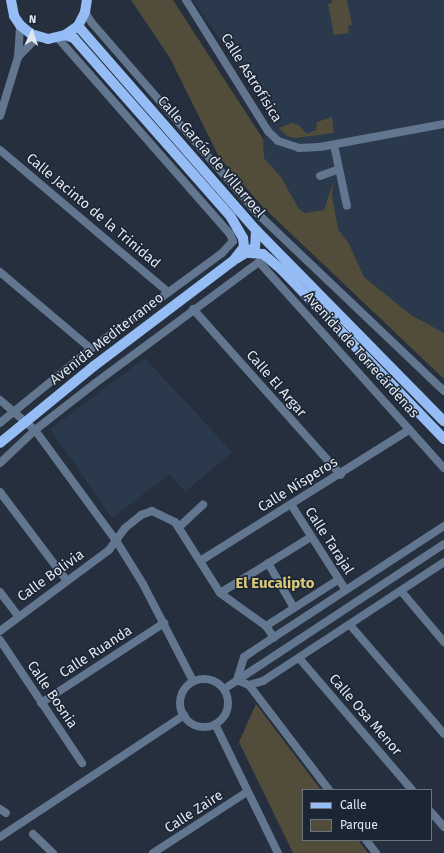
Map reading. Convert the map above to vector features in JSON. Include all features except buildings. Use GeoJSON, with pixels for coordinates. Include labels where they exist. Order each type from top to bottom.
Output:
{"type":"FeatureCollection","features":[{"type":"Feature","properties":{"kind":"main road"},"geometry":{"type":"LineString","coordinates":[[11,0],[20,25],[37,37],[62,36],[78,26],[86,12],[87,0]]}},
{"type":"Feature","properties":{"kind":"main road","name":"Calle García de Villarroel"},"geometry":{"type":"LineString","coordinates":[[78,26],[256,230],[257,243]]}},
{"type":"Feature","properties":{"kind":"main road","name":"Calle García de Villarroel"},"geometry":{"type":"LineString","coordinates":[[62,36],[74,38],[231,217],[244,242],[241,252],[233,261]]}},
{"type":"Feature","properties":{"kind":"main road"},"geometry":{"type":"LineString","coordinates":[[231,217],[281,269]]}},
{"type":"Feature","properties":{"kind":"main road","name":"Avenida de Torrecárdenas"},"geometry":{"type":"LineString","coordinates":[[256,230],[444,421]]}},
{"type":"Feature","properties":{"kind":"main road"},"geometry":{"type":"LineString","coordinates":[[233,261],[249,253],[257,243]]}},
{"type":"Feature","properties":{"kind":"main road"},"geometry":{"type":"LineString","coordinates":[[249,253],[264,254],[281,269]]}},
{"type":"Feature","properties":{"kind":"main road","name":"Avenida Mediterraneo"},"geometry":{"type":"LineString","coordinates":[[0,443],[25,420],[233,261]]}},
{"type":"Feature","properties":{"kind":"main road","name":"Avenida de Torrecárdenas"},"geometry":{"type":"LineString","coordinates":[[281,269],[444,439]]}},
{"type":"Feature","properties":{"kind":"street","name":"Calle Astrofísica"},"geometry":{"type":"LineString","coordinates":[[186,0],[268,131],[278,141],[299,148],[334,145],[444,124]]}},
{"type":"Feature","properties":{"kind":"street","name":"Calle García de Villarroel"},"geometry":{"type":"LineString","coordinates":[[86,12],[92,23],[270,225]]}},
{"type":"Feature","properties":{"kind":"street"},"geometry":{"type":"LineString","coordinates":[[0,116],[18,57],[20,25]]}},
{"type":"Feature","properties":{"kind":"street"},"geometry":{"type":"LineString","coordinates":[[0,423],[92,349],[228,248],[233,241],[230,234],[62,36]]}},
{"type":"Feature","properties":{"kind":"street"},"geometry":{"type":"LineString","coordinates":[[18,57],[37,37]]}},
{"type":"Feature","properties":{"kind":"street"},"geometry":{"type":"LineString","coordinates":[[334,145],[346,206]]}},
{"type":"Feature","properties":{"kind":"street","name":"Calle Jacinto de la Trinidad"},"geometry":{"type":"LineString","coordinates":[[0,150],[168,292]]}},
{"type":"Feature","properties":{"kind":"street"},"geometry":{"type":"LineString","coordinates":[[320,176],[339,169]]}},
{"type":"Feature","properties":{"kind":"street","name":"Avenida de Torrecárdenas"},"geometry":{"type":"LineString","coordinates":[[270,225],[444,391]]}},
{"type":"Feature","properties":{"kind":"street","name":"Avenida de Torrecárdenas"},"geometry":{"type":"LineString","coordinates":[[193,310],[256,262],[444,468]]}},
{"type":"Feature","properties":{"kind":"street"},"geometry":{"type":"LineString","coordinates":[[0,272],[92,349]]}},
{"type":"Feature","properties":{"kind":"street"},"geometry":{"type":"LineString","coordinates":[[0,463],[35,430],[193,310]]}},
{"type":"Feature","properties":{"kind":"street","name":"Calle El Argar"},"geometry":{"type":"LineString","coordinates":[[193,310],[341,475]]}},
{"type":"Feature","properties":{"kind":"street"},"geometry":{"type":"LineString","coordinates":[[0,400],[35,430],[117,542],[164,623],[193,681]]}},
{"type":"Feature","properties":{"kind":"street","name":"Calle Nísperos"},"geometry":{"type":"LineString","coordinates":[[200,561],[292,506],[409,430]]}},
{"type":"Feature","properties":{"kind":"street"},"geometry":{"type":"LineString","coordinates":[[0,492],[67,581]]}},
{"type":"Feature","properties":{"kind":"street"},"geometry":{"type":"LineString","coordinates":[[179,527],[203,505]]}},
{"type":"Feature","properties":{"kind":"street","name":"Calle Tarajal"},"geometry":{"type":"LineString","coordinates":[[292,506],[345,589]]}},
{"type":"Feature","properties":{"kind":"street","name":"Calle Bolivia"},"geometry":{"type":"LineString","coordinates":[[0,631],[117,542],[125,528],[142,515],[152,511],[163,514],[179,527],[220,593]]}},
{"type":"Feature","properties":{"kind":"street"},"geometry":{"type":"LineString","coordinates":[[237,680],[244,658],[345,589],[444,526]]}},
{"type":"Feature","properties":{"kind":"street"},"geometry":{"type":"LineString","coordinates":[[274,638],[266,626],[220,593],[311,537]]}},
{"type":"Feature","properties":{"kind":"street"},"geometry":{"type":"LineString","coordinates":[[224,689],[444,544]]}},
{"type":"Feature","properties":{"kind":"street"},"geometry":{"type":"LineString","coordinates":[[249,685],[263,681],[444,562]]}},
{"type":"Feature","properties":{"kind":"street"},"geometry":{"type":"LineString","coordinates":[[268,563],[294,608]]}},
{"type":"Feature","properties":{"kind":"street"},"geometry":{"type":"LineString","coordinates":[[266,626],[338,580]]}},
{"type":"Feature","properties":{"kind":"street"},"geometry":{"type":"LineString","coordinates":[[401,591],[444,642]]}},
{"type":"Feature","properties":{"kind":"street"},"geometry":{"type":"LineString","coordinates":[[0,592],[18,616]]}},
{"type":"Feature","properties":{"kind":"street","name":"Calle Ruanda"},"geometry":{"type":"LineString","coordinates":[[41,703],[164,623]]}},
{"type":"Feature","properties":{"kind":"street"},"geometry":{"type":"LineString","coordinates":[[350,625],[444,734]]}},
{"type":"Feature","properties":{"kind":"street","name":"Calle Bosnia"},"geometry":{"type":"LineString","coordinates":[[0,640],[4,651],[82,763]]}},
{"type":"Feature","properties":{"kind":"street","name":"Calle Osa Menor"},"geometry":{"type":"LineString","coordinates":[[299,658],[411,789]]}},
{"type":"Feature","properties":{"kind":"street"},"geometry":{"type":"LineString","coordinates":[[209,679],[224,689],[228,708],[215,724],[198,726],[184,715],[180,697],[193,681],[209,679]]}},
{"type":"Feature","properties":{"kind":"street"},"geometry":{"type":"LineString","coordinates":[[237,680],[249,685],[328,789]]}},
{"type":"Feature","properties":{"kind":"street"},"geometry":{"type":"LineString","coordinates":[[0,837],[184,715]]}},
{"type":"Feature","properties":{"kind":"street"},"geometry":{"type":"LineString","coordinates":[[215,724],[278,853]]}},
{"type":"Feature","properties":{"kind":"street","name":"Calle Zaire"},"geometry":{"type":"LineString","coordinates":[[153,853],[247,792]]}},
{"type":"Feature","properties":{"kind":"street"},"geometry":{"type":"LineString","coordinates":[[432,813],[444,827]]}},
{"type":"Feature","properties":{"kind":"street"},"geometry":{"type":"LineString","coordinates":[[33,834],[53,853]]}},
{"type":"Feature","properties":{"kind":"street"},"geometry":{"type":"LineString","coordinates":[[367,841],[376,853]]}},
{"type":"Feature","properties":{"kind":"shaded area"},"geometry":{"type":"Polygon","coordinates":[[[193,0],[444,0],[444,333],[411,315],[364,277],[349,244],[338,229],[332,195],[334,181],[324,210],[305,213],[299,209],[281,177],[264,158],[263,139],[273,117],[193,0]]]}},
{"type":"Feature","properties":{"kind":"shaded area"},"geometry":{"type":"Polygon","coordinates":[[[145,358],[232,452],[185,492],[170,474],[112,518],[50,429],[145,358]]]}},
{"type":"Feature","properties":{"kind":"green space"},"geometry":{"type":"Polygon","coordinates":[[[131,0],[173,0],[263,139],[264,158],[281,177],[299,209],[305,213],[324,210],[334,180],[332,195],[338,229],[349,244],[364,277],[411,315],[444,333],[444,379],[263,207],[219,157],[170,58],[131,0]]]}},
{"type":"Feature","properties":{"kind":"green space"},"geometry":{"type":"Polygon","coordinates":[[[332,0],[347,0],[352,25],[348,26],[349,33],[334,35],[328,4],[332,3],[332,0]]]}},
{"type":"Feature","properties":{"kind":"green space"},"geometry":{"type":"Polygon","coordinates":[[[332,117],[334,133],[295,138],[287,136],[279,128],[291,123],[299,125],[307,134],[316,130],[317,122],[332,117]]]}},
{"type":"Feature","properties":{"kind":"green space"},"geometry":{"type":"Polygon","coordinates":[[[256,704],[320,789],[302,789],[302,841],[359,841],[368,853],[293,853],[239,742],[256,704]]]}},
{"type":"Feature","properties":{"kind":"district","name":"El Eucalipto"},"geometry":{"type":"Point","coordinates":[275,584]}}]}
